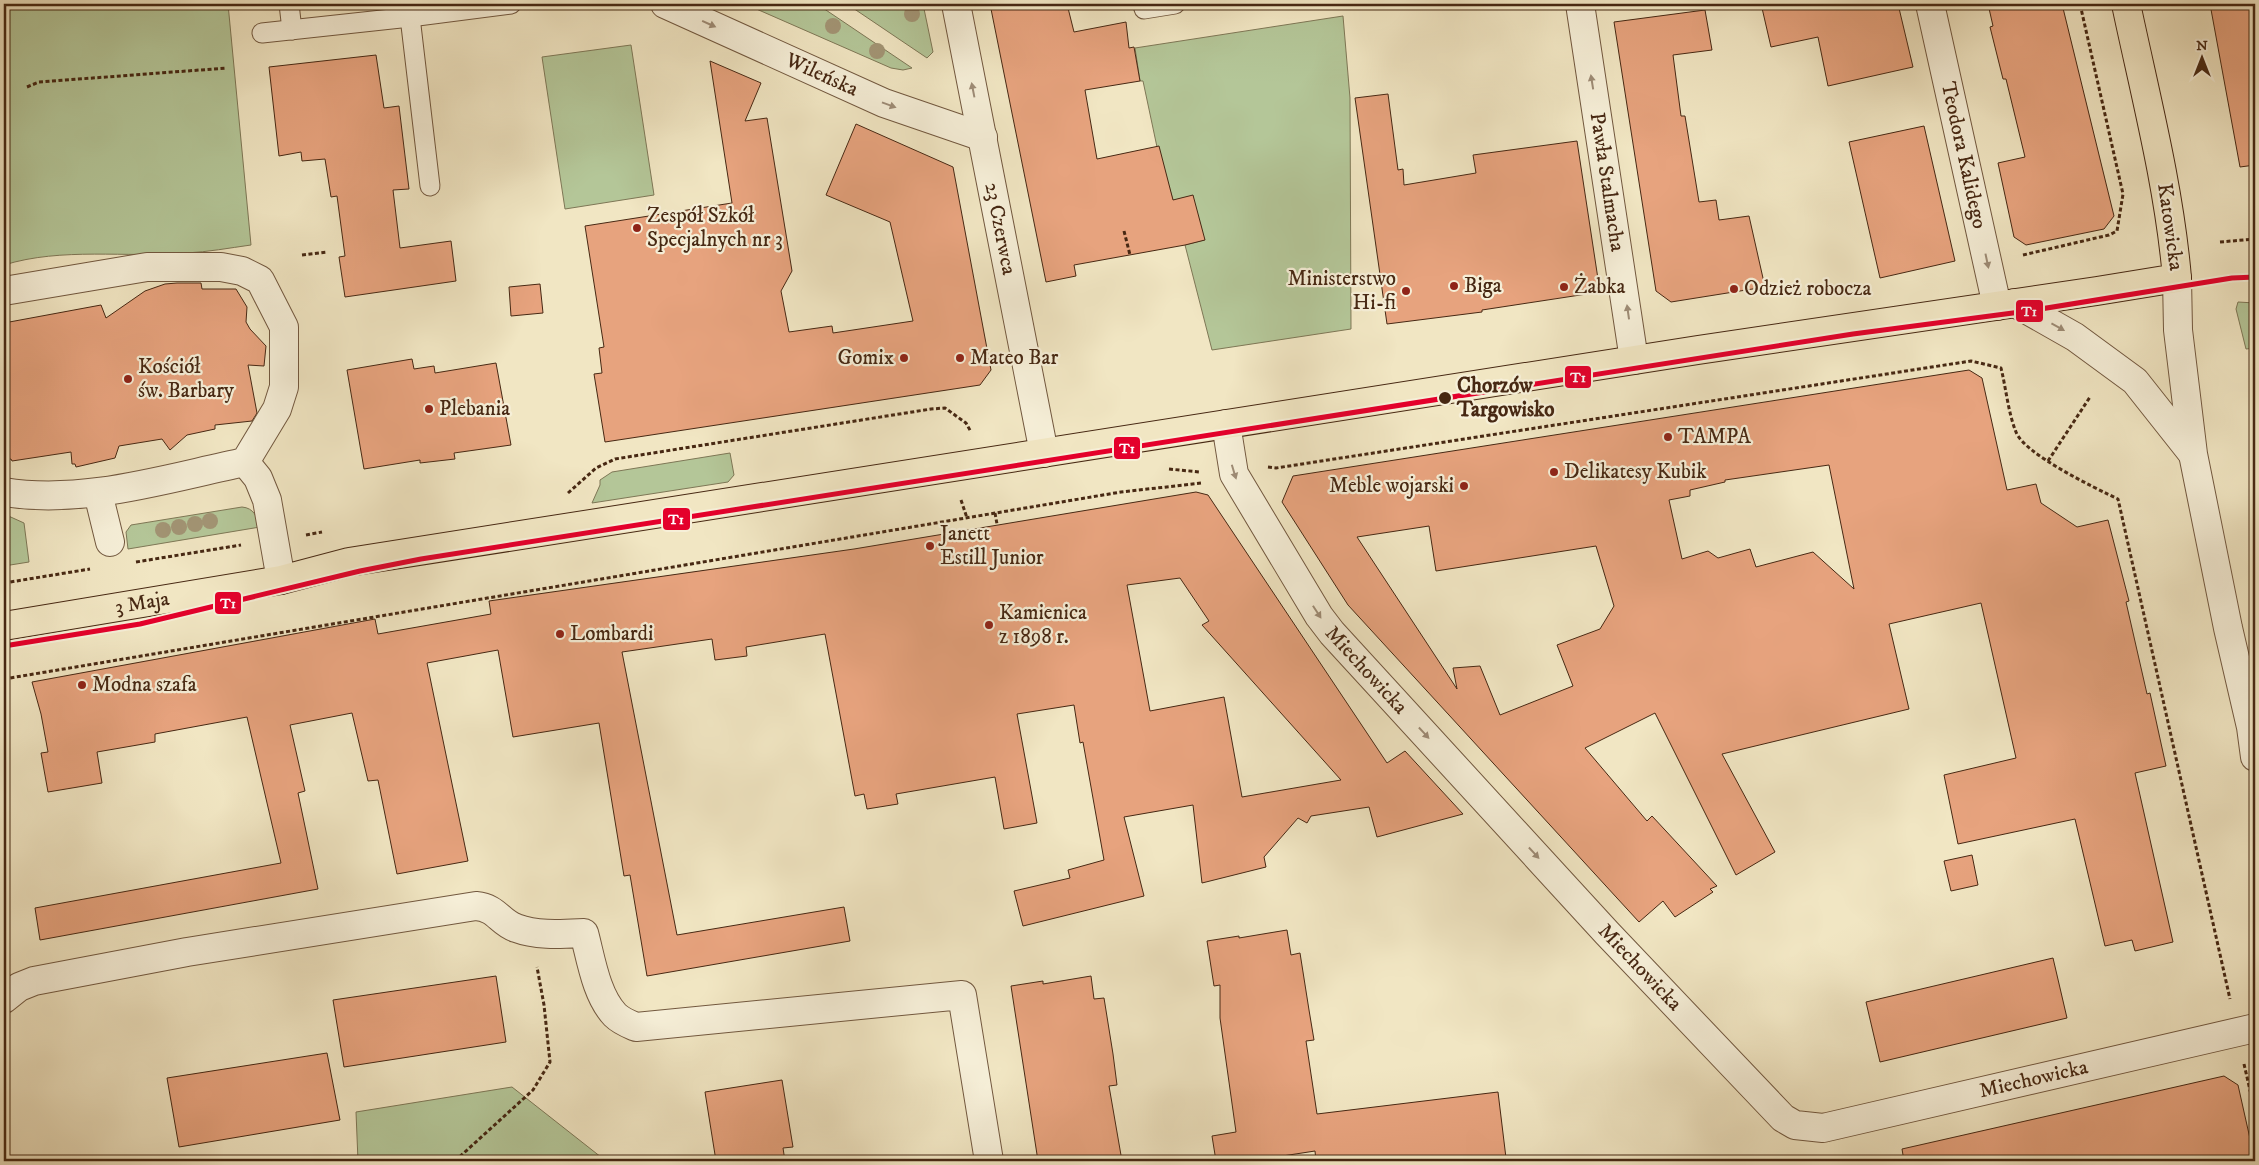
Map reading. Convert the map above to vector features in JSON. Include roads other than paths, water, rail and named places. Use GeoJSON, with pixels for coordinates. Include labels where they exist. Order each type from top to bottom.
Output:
{"type":"FeatureCollection","features":[{"type":"Feature","properties":{"kind":"main road","name":"Katowicka"},"geometry":{"type":"LineString","coordinates":[[2126,4],[2172,226],[2177,278]]}},
{"type":"Feature","properties":{"kind":"main road","name":"3 Maja"},"geometry":{"type":"LineString","coordinates":[[4,626],[281,580],[349,562],[1634,360],[2177,278]]}},
{"type":"Feature","properties":{"kind":"street","name":"Wileńska"},"geometry":{"type":"LineString","coordinates":[[664,4],[884,103],[983,138]]}},
{"type":"Feature","properties":{"kind":"street","name":"23 Czerwca"},"geometry":{"type":"LineString","coordinates":[[956,4],[1044,453]]}},
{"type":"Feature","properties":{"kind":"street","name":"Pawła Stalmacha"},"geometry":{"type":"LineString","coordinates":[[1580,4],[1634,360]]}},
{"type":"Feature","properties":{"kind":"street","name":"Teodora Kalidego"},"geometry":{"type":"LineString","coordinates":[[1930,4],[1977,216],[2006,305]]}},
{"type":"Feature","properties":{"kind":"street"},"geometry":{"type":"LineString","coordinates":[[4,291],[148,266],[221,266],[242,271],[260,280],[284,327],[284,387],[277,409],[245,462],[98,493],[26,496],[4,492]]}},
{"type":"Feature","properties":{"kind":"street","name":"Katowicka"},"geometry":{"type":"LineString","coordinates":[[2177,278],[2178,330],[2193,454],[2228,628],[2253,727],[2255,757]]}},
{"type":"Feature","properties":{"kind":"street","name":"Katowicka"},"geometry":{"type":"LineString","coordinates":[[2006,305],[2076,337],[2135,381],[2193,454]]}},
{"type":"Feature","properties":{"kind":"street","name":"Miechowicka"},"geometry":{"type":"LineString","coordinates":[[1226,424],[1234,474],[1319,616],[1607,933],[1783,1118],[1794,1125],[1823,1128],[2246,1030]]}},
{"type":"Feature","properties":{"kind":"street"},"geometry":{"type":"LineString","coordinates":[[245,462],[258,478],[267,500],[281,580]]}},
{"type":"Feature","properties":{"kind":"street"},"geometry":{"type":"LineString","coordinates":[[98,493],[110,542]]}},
{"type":"Feature","properties":{"kind":"street"},"geometry":{"type":"LineString","coordinates":[[4,999],[19,987],[34,981],[187,952],[476,906],[487,907],[514,928],[530,932],[584,934],[606,1002],[624,1022],[636,1026],[962,996],[989,1161]]}},
{"type":"Feature","properties":{"kind":"lane"},"geometry":{"type":"LineString","coordinates":[[289,4],[292,30]]}},
{"type":"Feature","properties":{"kind":"lane"},"geometry":{"type":"LineString","coordinates":[[262,33],[511,4]]}},
{"type":"Feature","properties":{"kind":"lane"},"geometry":{"type":"LineString","coordinates":[[1143,4],[1144,9],[1175,4]]}},
{"type":"Feature","properties":{"kind":"lane"},"geometry":{"type":"LineString","coordinates":[[410,17],[430,186]]}},
{"type":"Feature","properties":{"kind":"place","name":"Zespół Szkół Specjalnych nr 3"},"geometry":{"type":"Point","coordinates":[637,228]}},
{"type":"Feature","properties":{"kind":"place","name":"Biga"},"geometry":{"type":"Point","coordinates":[1454,286]}},
{"type":"Feature","properties":{"kind":"place","name":"Żabka"},"geometry":{"type":"Point","coordinates":[1564,287]}},
{"type":"Feature","properties":{"kind":"place","name":"Odzież robocza"},"geometry":{"type":"Point","coordinates":[1734,289]}},
{"type":"Feature","properties":{"kind":"place","name":"Ministerstwo Hi-fi"},"geometry":{"type":"Point","coordinates":[1406,291]}},
{"type":"Feature","properties":{"kind":"place","name":"Gomix"},"geometry":{"type":"Point","coordinates":[904,358]}},
{"type":"Feature","properties":{"kind":"place","name":"Mateo Bar"},"geometry":{"type":"Point","coordinates":[960,358]}},
{"type":"Feature","properties":{"kind":"place","name":"Kościół św. Barbary"},"geometry":{"type":"Point","coordinates":[128,379]}},
{"type":"Feature","properties":{"kind":"place","name":"Chorzów Targowisko"},"geometry":{"type":"Point","coordinates":[1445,398]}},
{"type":"Feature","properties":{"kind":"place","name":"Plebania"},"geometry":{"type":"Point","coordinates":[429,409]}},
{"type":"Feature","properties":{"kind":"place","name":"TAMPA"},"geometry":{"type":"Point","coordinates":[1668,437]}},
{"type":"Feature","properties":{"kind":"place","name":"Delikatesy Kubik"},"geometry":{"type":"Point","coordinates":[1554,472]}},
{"type":"Feature","properties":{"kind":"place","name":"Meble wojarski"},"geometry":{"type":"Point","coordinates":[1464,486]}},
{"type":"Feature","properties":{"kind":"place","name":"Janett Estill Junior"},"geometry":{"type":"Point","coordinates":[930,546]}},
{"type":"Feature","properties":{"kind":"place","name":"Kamienica z 1898 r."},"geometry":{"type":"Point","coordinates":[989,625]}},
{"type":"Feature","properties":{"kind":"place","name":"Lombardi"},"geometry":{"type":"Point","coordinates":[560,634]}},
{"type":"Feature","properties":{"kind":"place","name":"Modna szafa"},"geometry":{"type":"Point","coordinates":[82,685]}}]}
